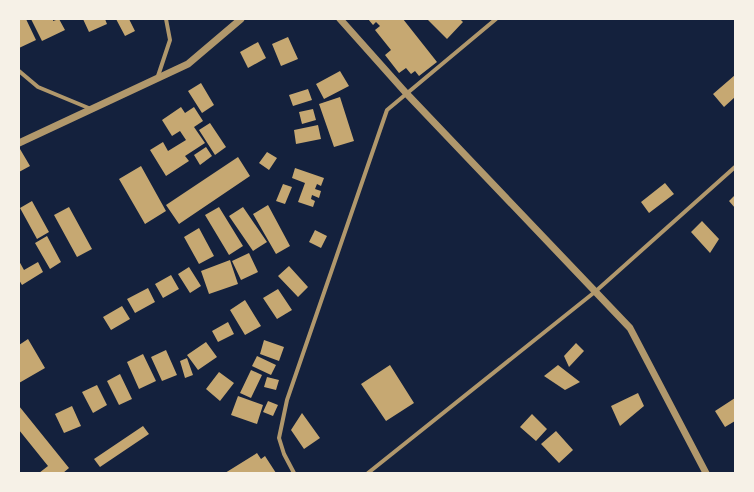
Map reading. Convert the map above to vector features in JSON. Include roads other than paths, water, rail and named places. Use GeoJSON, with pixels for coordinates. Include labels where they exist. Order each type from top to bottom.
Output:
{"type":"FeatureCollection","features":[{"type":"Feature","properties":{"kind":"street"},"geometry":{"type":"LineString","coordinates":[[157,79],[170,40],[166,19]]}},
{"type":"Feature","properties":{"kind":"street"},"geometry":{"type":"LineString","coordinates":[[19,143],[188,64],[241,19]]}},
{"type":"Feature","properties":{"kind":"street"},"geometry":{"type":"LineString","coordinates":[[340,19],[406,93],[630,328],[706,473]]}},
{"type":"Feature","properties":{"kind":"street"},"geometry":{"type":"LineString","coordinates":[[294,473],[284,454],[280,438],[287,400],[387,110],[496,19]]}},
{"type":"Feature","properties":{"kind":"street"},"geometry":{"type":"LineString","coordinates":[[19,71],[38,87],[91,110]]}},
{"type":"Feature","properties":{"kind":"street"},"geometry":{"type":"LineString","coordinates":[[368,473],[596,291],[735,167]]}}]}
